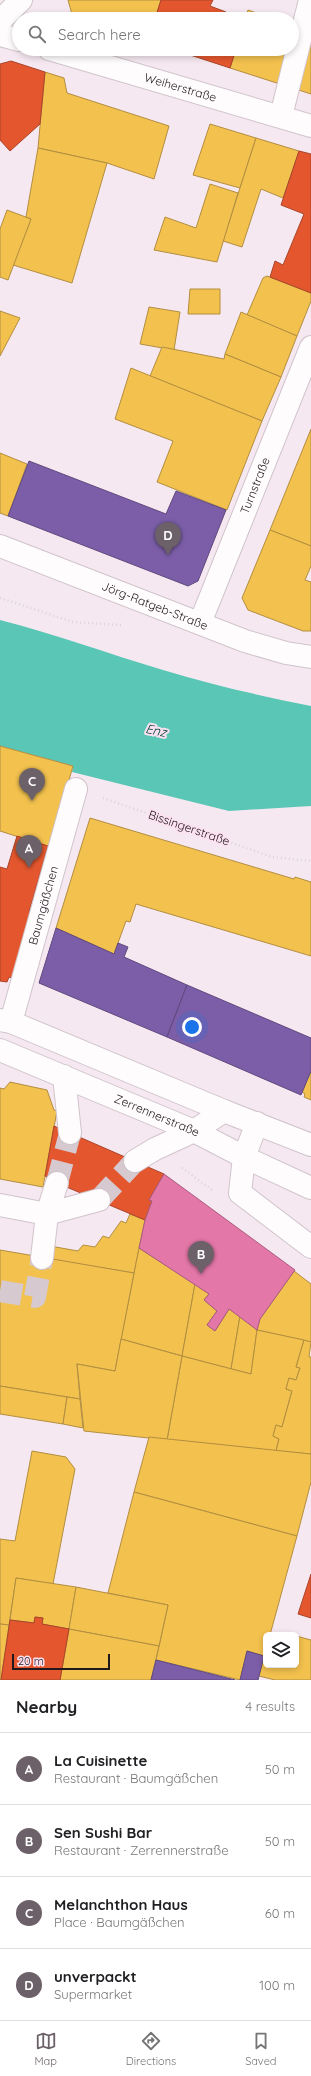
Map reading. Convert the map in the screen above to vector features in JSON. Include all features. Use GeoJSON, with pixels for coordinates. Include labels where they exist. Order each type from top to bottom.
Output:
{"type":"FeatureCollection","features":[{"type":"Feature","properties":{"kind":"street"},"geometry":{"type":"LineString","coordinates":[[0,21],[21,0]]}},
{"type":"Feature","properties":{"kind":"street"},"geometry":{"type":"LineString","coordinates":[[299,44],[310,0]]}},
{"type":"Feature","properties":{"kind":"street"},"geometry":{"type":"LineString","coordinates":[[0,35],[12,38]]}},
{"type":"Feature","properties":{"kind":"street","name":"Weiherstraße"},"geometry":{"type":"LineString","coordinates":[[73,56],[311,126]]}},
{"type":"Feature","properties":{"kind":"street"},"geometry":{"type":"LineString","coordinates":[[281,116],[296,56]]}},
{"type":"Feature","properties":{"kind":"street","name":"Turnstraße"},"geometry":{"type":"LineString","coordinates":[[200,624],[311,347]]}},
{"type":"Feature","properties":{"kind":"street","name":"Jörg-Ratgeb-Straße"},"geometry":{"type":"LineString","coordinates":[[0,546],[245,642],[286,654],[311,657]]}},
{"type":"Feature","properties":{"kind":"street","name":"Baumgäßchen"},"geometry":{"type":"LineString","coordinates":[[6,1021],[76,789]]}},
{"type":"Feature","properties":{"kind":"street"},"geometry":{"type":"LineString","coordinates":[[6,1021],[224,1112],[257,1123],[311,1145]]}},
{"type":"Feature","properties":{"kind":"street","name":"Zerrennerstraße"},"geometry":{"type":"LineString","coordinates":[[0,1050],[194,1131],[244,1157],[311,1188]]}},
{"type":"Feature","properties":{"kind":"street"},"geometry":{"type":"LineString","coordinates":[[64,1076],[70,1133]]}},
{"type":"Feature","properties":{"kind":"street"},"geometry":{"type":"LineString","coordinates":[[135,1161],[155,1148],[194,1131],[224,1112]]}},
{"type":"Feature","properties":{"kind":"street"},"geometry":{"type":"LineString","coordinates":[[257,1123],[244,1157],[240,1193],[311,1247]]}},
{"type":"Feature","properties":{"kind":"street"},"geometry":{"type":"LineString","coordinates":[[42,1258],[47,1214],[57,1183]]}},
{"type":"Feature","properties":{"kind":"street"},"geometry":{"type":"LineString","coordinates":[[0,1205],[47,1214],[99,1200]]}},
{"type":"Feature","properties":{"kind":"path"},"geometry":{"type":"LineString","coordinates":[[0,598],[74,622],[126,625]]}},
{"type":"Feature","properties":{"kind":"path","name":"Bissingerstraße"},"geometry":{"type":"LineString","coordinates":[[76,789],[272,857],[311,861]]}},
{"type":"Feature","properties":{"kind":"path"},"geometry":{"type":"LineString","coordinates":[[155,1148],[217,1194]]}},
{"type":"Feature","properties":{"kind":"water","name":"Enz"},"geometry":{"type":"Polygon","coordinates":[[[0,620],[41,631],[200,681],[311,706],[311,806],[229,811],[72,772],[73,766],[0,746],[0,620]]]}},
{"type":"Feature","properties":{"kind":"building: Homes"},"geometry":{"type":"Polygon","coordinates":[[[68,0],[161,0],[157,12],[71,12],[68,0]]]}},
{"type":"Feature","properties":{"kind":"building: Homes"},"geometry":{"type":"Polygon","coordinates":[[[311,36],[311,94],[230,68],[234,56],[299,56],[299,44],[311,36]]]}},
{"type":"Feature","properties":{"kind":"building: Homes"},"geometry":{"type":"Polygon","coordinates":[[[45,72],[64,78],[67,93],[169,126],[154,179],[107,163],[38,148],[45,72]]]}},
{"type":"Feature","properties":{"kind":"building: Homes"},"geometry":{"type":"Polygon","coordinates":[[[210,124],[256,138],[240,188],[193,175],[210,124]]]}},
{"type":"Feature","properties":{"kind":"building: Homes"},"geometry":{"type":"Polygon","coordinates":[[[256,138],[299,151],[283,198],[261,189],[242,247],[223,241],[256,138]]]}},
{"type":"Feature","properties":{"kind":"building: Homes"},"geometry":{"type":"Polygon","coordinates":[[[38,148],[107,163],[72,283],[13,265],[31,219],[26,217],[38,148]]]}},
{"type":"Feature","properties":{"kind":"building: Homes"},"geometry":{"type":"Polygon","coordinates":[[[210,184],[238,193],[217,262],[154,250],[165,217],[196,228],[210,184]]]}},
{"type":"Feature","properties":{"kind":"building: Homes"},"geometry":{"type":"Polygon","coordinates":[[[7,210],[31,219],[8,280],[0,277],[0,229],[7,210]]]}},
{"type":"Feature","properties":{"kind":"building: Homes"},"geometry":{"type":"Polygon","coordinates":[[[267,276],[311,293],[311,301],[297,336],[247,315],[263,278],[267,276]]]}},
{"type":"Feature","properties":{"kind":"building: Homes"},"geometry":{"type":"Polygon","coordinates":[[[190,289],[220,289],[220,314],[188,314],[190,289]]]}},
{"type":"Feature","properties":{"kind":"building: Homes"},"geometry":{"type":"Polygon","coordinates":[[[149,307],[180,312],[174,350],[140,344],[149,307]]]}},
{"type":"Feature","properties":{"kind":"building: Homes"},"geometry":{"type":"Polygon","coordinates":[[[0,311],[20,318],[0,356],[0,311]]]}},
{"type":"Feature","properties":{"kind":"building: Homes"},"geometry":{"type":"Polygon","coordinates":[[[241,312],[297,336],[281,377],[225,354],[241,312]]]}},
{"type":"Feature","properties":{"kind":"building: Homes"},"geometry":{"type":"Polygon","coordinates":[[[162,347],[224,359],[225,354],[281,377],[262,421],[150,376],[162,347]]]}},
{"type":"Feature","properties":{"kind":"building: Homes"},"geometry":{"type":"Polygon","coordinates":[[[131,368],[262,421],[227,510],[157,482],[173,441],[115,419],[131,368]]]}},
{"type":"Feature","properties":{"kind":"building: Homes"},"geometry":{"type":"Polygon","coordinates":[[[311,429],[311,546],[270,530],[311,429]]]}},
{"type":"Feature","properties":{"kind":"building: Homes"},"geometry":{"type":"Polygon","coordinates":[[[0,453],[27,464],[8,516],[0,513],[0,453]]]}},
{"type":"Feature","properties":{"kind":"building: Homes"},"geometry":{"type":"Polygon","coordinates":[[[270,530],[311,546],[311,566],[305,580],[311,582],[311,631],[303,631],[248,610],[242,598],[270,530]]]}},
{"type":"Feature","properties":{"kind":"building: Homes"},"geometry":{"type":"Polygon","coordinates":[[[0,746],[73,766],[50,847],[0,831],[0,746]]]}},
{"type":"Feature","properties":{"kind":"building: Homes"},"geometry":{"type":"Polygon","coordinates":[[[90,818],[294,879],[295,877],[311,882],[311,956],[136,904],[130,922],[126,921],[114,954],[56,928],[90,818]]]}},
{"type":"Feature","properties":{"kind":"building: Homes"},"geometry":{"type":"Polygon","coordinates":[[[311,1071],[311,1100],[304,1097],[305,1094],[302,1092],[311,1071]]]}},
{"type":"Feature","properties":{"kind":"building: Homes"},"geometry":{"type":"Polygon","coordinates":[[[10,1082],[47,1090],[54,1110],[57,1111],[43,1187],[0,1179],[0,1088],[4,1089],[10,1082]]]}},
{"type":"Feature","properties":{"kind":"building: Homes"},"geometry":{"type":"Polygon","coordinates":[[[130,1214],[145,1220],[134,1273],[48,1259],[50,1246],[78,1251],[83,1245],[95,1247],[103,1236],[109,1238],[121,1221],[126,1223],[130,1214]]]}},
{"type":"Feature","properties":{"kind":"building: Homes"},"geometry":{"type":"Polygon","coordinates":[[[139,1248],[195,1284],[182,1356],[121,1339],[139,1248]]]}},
{"type":"Feature","properties":{"kind":"building: Homes"},"geometry":{"type":"Polygon","coordinates":[[[0,1250],[134,1273],[115,1371],[77,1364],[80,1399],[0,1386],[0,1250]]]}},
{"type":"Feature","properties":{"kind":"building: Homes"},"geometry":{"type":"Polygon","coordinates":[[[294,1271],[311,1284],[311,1342],[257,1330],[260,1319],[294,1271]]]}},
{"type":"Feature","properties":{"kind":"building: Homes"},"geometry":{"type":"Polygon","coordinates":[[[195,1284],[209,1294],[204,1300],[217,1311],[207,1325],[215,1331],[229,1309],[240,1316],[231,1369],[182,1356],[195,1284]]]}},
{"type":"Feature","properties":{"kind":"building: Homes"},"geometry":{"type":"Polygon","coordinates":[[[240,1316],[257,1330],[251,1374],[231,1369],[240,1316]]]}},
{"type":"Feature","properties":{"kind":"building: Homes"},"geometry":{"type":"Polygon","coordinates":[[[257,1330],[304,1340],[296,1367],[300,1368],[296,1380],[289,1378],[286,1389],[292,1391],[282,1427],[276,1425],[273,1436],[279,1439],[276,1451],[167,1440],[182,1356],[251,1374],[257,1330]]]}},
{"type":"Feature","properties":{"kind":"building: Homes"},"geometry":{"type":"Polygon","coordinates":[[[121,1339],[182,1356],[167,1440],[84,1431],[77,1364],[115,1371],[121,1339]]]}},
{"type":"Feature","properties":{"kind":"building: Homes"},"geometry":{"type":"Polygon","coordinates":[[[304,1340],[311,1342],[309,1357],[311,1357],[311,1454],[276,1451],[279,1439],[273,1436],[276,1425],[282,1427],[292,1391],[286,1389],[289,1378],[296,1380],[300,1368],[296,1367],[304,1340]]]}},
{"type":"Feature","properties":{"kind":"building: Homes"},"geometry":{"type":"Polygon","coordinates":[[[0,1386],[67,1397],[63,1424],[0,1414],[0,1386]]]}},
{"type":"Feature","properties":{"kind":"building: Homes"},"geometry":{"type":"Polygon","coordinates":[[[67,1397],[80,1399],[83,1428],[63,1424],[67,1397]]]}},
{"type":"Feature","properties":{"kind":"building: Homes"},"geometry":{"type":"Polygon","coordinates":[[[149,1437],[311,1454],[311,1482],[297,1536],[134,1492],[149,1437]]]}},
{"type":"Feature","properties":{"kind":"building: Homes"},"geometry":{"type":"Polygon","coordinates":[[[32,1451],[66,1457],[75,1469],[53,1584],[16,1578],[9,1625],[0,1624],[0,1539],[15,1541],[32,1451]]]}},
{"type":"Feature","properties":{"kind":"building: Homes"},"geometry":{"type":"Polygon","coordinates":[[[134,1492],[297,1536],[271,1632],[263,1632],[263,1656],[247,1651],[240,1680],[156,1660],[168,1605],[108,1593],[134,1492]]]}},
{"type":"Feature","properties":{"kind":"building: Homes"},"geometry":{"type":"Polygon","coordinates":[[[16,1578],[76,1587],[69,1629],[42,1624],[43,1618],[35,1617],[34,1623],[10,1620],[16,1578]]]}},
{"type":"Feature","properties":{"kind":"building: Homes"},"geometry":{"type":"Polygon","coordinates":[[[76,1587],[168,1605],[159,1646],[69,1629],[76,1587]]]}},
{"type":"Feature","properties":{"kind":"building: Homes"},"geometry":{"type":"Polygon","coordinates":[[[0,1624],[9,1625],[1,1680],[0,1680],[0,1624]]]}},
{"type":"Feature","properties":{"kind":"building: Homes"},"geometry":{"type":"Polygon","coordinates":[[[69,1629],[159,1646],[151,1680],[60,1680],[69,1629]]]}},
{"type":"Feature","properties":{"kind":"building: Homes"},"geometry":{"type":"Polygon","coordinates":[[[299,1637],[311,1640],[311,1680],[275,1680],[259,1676],[263,1661],[263,1668],[299,1668],[299,1637]]]}},
{"type":"Feature","properties":{"kind":"building: Shops"},"geometry":{"type":"Polygon","coordinates":[[[161,0],[213,0],[210,6],[226,12],[157,12],[161,0]]]}},
{"type":"Feature","properties":{"kind":"building: Shops"},"geometry":{"type":"Polygon","coordinates":[[[193,56],[234,56],[230,68],[193,56]]]}},
{"type":"Feature","properties":{"kind":"building: Shops"},"geometry":{"type":"Polygon","coordinates":[[[11,61],[45,72],[40,124],[10,151],[0,140],[0,64],[11,61]]]}},
{"type":"Feature","properties":{"kind":"building: Shops"},"geometry":{"type":"Polygon","coordinates":[[[299,151],[311,154],[311,293],[270,277],[275,261],[283,265],[304,214],[281,205],[299,151]]]}},
{"type":"Feature","properties":{"kind":"building: Shops"},"geometry":{"type":"Polygon","coordinates":[[[17,836],[48,846],[29,912],[32,913],[12,978],[9,977],[7,982],[0,981],[0,867],[7,869],[17,836]]]}},
{"type":"Feature","properties":{"kind":"building: Shops"},"geometry":{"type":"Polygon","coordinates":[[[54,1126],[164,1174],[149,1200],[152,1201],[145,1220],[57,1183],[45,1176],[54,1126]]]}},
{"type":"Feature","properties":{"kind":"building: Shops"},"geometry":{"type":"Polygon","coordinates":[[[311,1574],[311,1618],[298,1614],[311,1574]]]}},
{"type":"Feature","properties":{"kind":"building: Shops"},"geometry":{"type":"Polygon","coordinates":[[[35,1617],[43,1618],[42,1624],[69,1629],[60,1680],[1,1680],[10,1620],[34,1623],[35,1617]]]}},
{"type":"Feature","properties":{"kind":"building: Offices"},"geometry":{"type":"Polygon","coordinates":[[[29,461],[166,514],[176,491],[226,510],[198,581],[188,586],[8,516],[29,461]]]}},
{"type":"Feature","properties":{"kind":"building: Offices"},"geometry":{"type":"Polygon","coordinates":[[[56,928],[114,954],[118,943],[128,947],[124,957],[187,985],[167,1037],[39,983],[56,928]]]}},
{"type":"Feature","properties":{"kind":"building: Offices"},"geometry":{"type":"Polygon","coordinates":[[[187,985],[311,1038],[311,1071],[301,1095],[167,1037],[187,985]]]}},
{"type":"Feature","properties":{"kind":"building: Offices"},"geometry":{"type":"Polygon","coordinates":[[[247,1651],[263,1656],[258,1680],[240,1680],[247,1651]]]}},
{"type":"Feature","properties":{"kind":"building: Offices"},"geometry":{"type":"Polygon","coordinates":[[[156,1660],[235,1680],[151,1680],[156,1660]]]}},
{"type":"Feature","properties":{"kind":"building: Health"},"geometry":{"type":"Polygon","coordinates":[[[164,1174],[295,1270],[260,1319],[257,1330],[229,1309],[215,1331],[207,1325],[217,1311],[204,1300],[209,1294],[139,1248],[145,1220],[152,1201],[149,1200],[164,1174]]]}},
{"type":"Feature","properties":{"kind":"tunnel"},"geometry":{"type":"LineString","coordinates":[[57,1183],[70,1133]]}},
{"type":"Feature","properties":{"kind":"tunnel"},"geometry":{"type":"LineString","coordinates":[[99,1200],[135,1161]]}},
{"type":"Feature","properties":{"kind":"tunnel"},"geometry":{"type":"LineString","coordinates":[[0,1291],[35,1297],[42,1258]]}},
{"type":"Feature","properties":{"kind":"place","name":"unverpackt"},"geometry":{"type":"Point","coordinates":[168,555]}},
{"type":"Feature","properties":{"kind":"place","name":"Melanchthon Haus"},"geometry":{"type":"Point","coordinates":[32,801]}},
{"type":"Feature","properties":{"kind":"place","name":"La Cuisinette"},"geometry":{"type":"Point","coordinates":[29,868]}},
{"type":"Feature","properties":{"kind":"place","name":"Sen Sushi Bar"},"geometry":{"type":"Point","coordinates":[201,1274]}}]}
